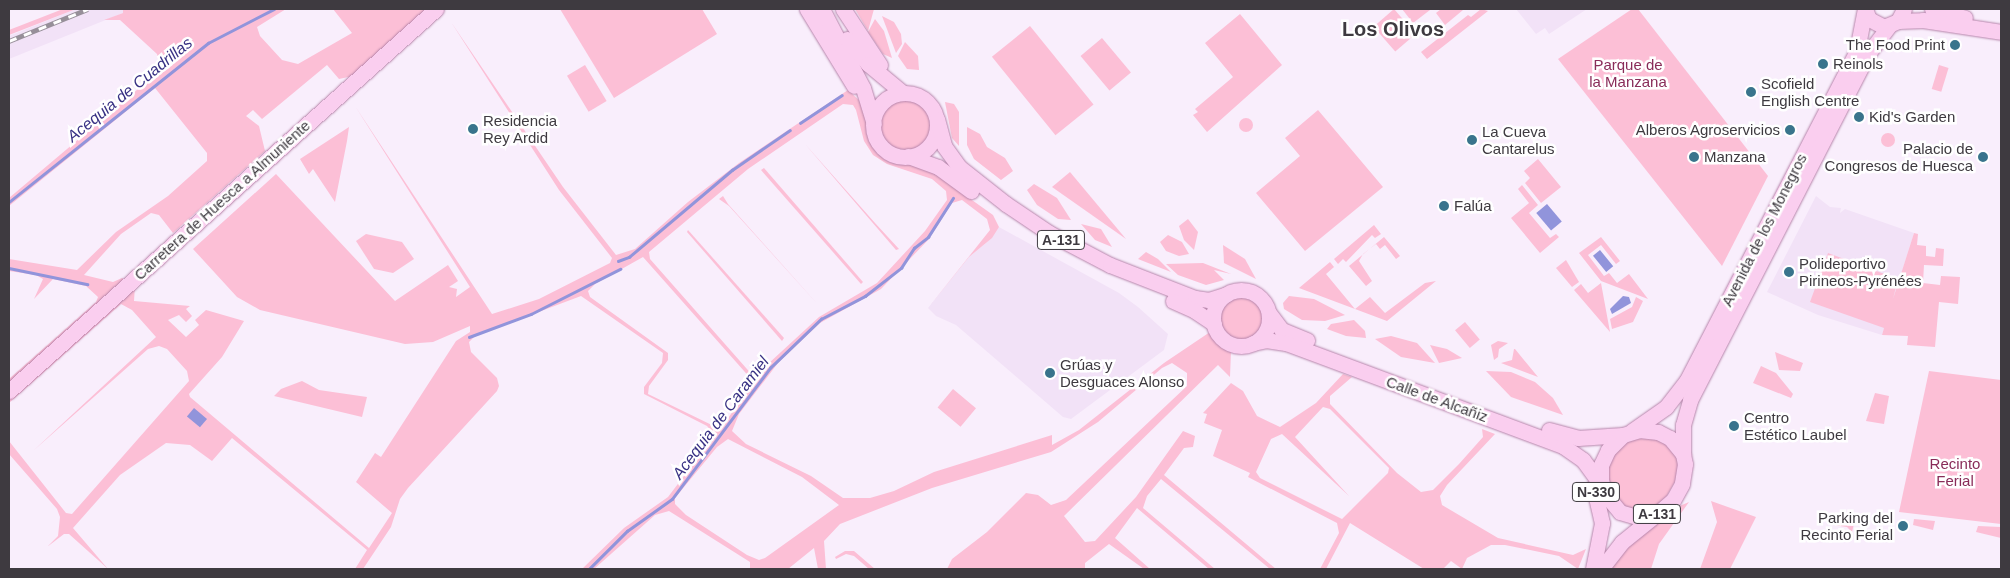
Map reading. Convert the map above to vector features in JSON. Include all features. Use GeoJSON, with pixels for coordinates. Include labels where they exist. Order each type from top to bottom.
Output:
{"type":"FeatureCollection","features":[{"type":"Feature","properties":{"kind":"main road","name":"Carretera de Huesca a Almuniente"},"geometry":{"type":"LineString","coordinates":[[9,391],[436,9]]}},
{"type":"Feature","properties":{"kind":"main road"},"geometry":{"type":"LineString","coordinates":[[807,9],[846,74],[869,101]]}},
{"type":"Feature","properties":{"kind":"main road","name":"A-131"},"geometry":{"type":"LineString","coordinates":[[822,9],[869,101],[876,138],[886,150],[908,156],[946,171],[1000,212],[1059,250],[1122,282],[1190,308],[1214,324],[1221,336],[1230,343],[1241,346],[1253,343]]}},
{"type":"Feature","properties":{"kind":"main road","name":"A-131"},"geometry":{"type":"LineString","coordinates":[[827,9],[868,64],[905,93],[925,100],[936,119],[944,146],[960,167],[1006,204],[1049,233],[1110,265],[1195,298],[1210,300],[1238,290],[1255,293],[1266,305],[1268,314]]}},
{"type":"Feature","properties":{"kind":"main road"},"geometry":{"type":"LineString","coordinates":[[843,9],[875,58],[905,93],[883,102],[874,123]]}},
{"type":"Feature","properties":{"kind":"main road"},"geometry":{"type":"LineString","coordinates":[[1865,9],[1873,23],[1897,19],[1923,20],[2001,32]]}},
{"type":"Feature","properties":{"kind":"main road","name":"Avenida de los Monegros"},"geometry":{"type":"LineString","coordinates":[[1628,433],[1666,407],[1687,380],[1857,50],[1865,9]]}},
{"type":"Feature","properties":{"kind":"main road"},"geometry":{"type":"LineString","coordinates":[[1932,9],[2001,22]]}},
{"type":"Feature","properties":{"kind":"main road","name":"Avenida de los Monegros"},"geometry":{"type":"LineString","coordinates":[[1683,454],[1683,425],[1690,400],[1867,55],[1897,19]]}},
{"type":"Feature","properties":{"kind":"main road"},"geometry":{"type":"LineString","coordinates":[[908,156],[922,152],[933,141],[936,119]]}},
{"type":"Feature","properties":{"kind":"main road"},"geometry":{"type":"LineString","coordinates":[[1214,324],[1217,305],[1227,294]]}},
{"type":"Feature","properties":{"kind":"main road"},"geometry":{"type":"LineString","coordinates":[[1253,343],[1266,331],[1268,314]]}},
{"type":"Feature","properties":{"kind":"main road","name":"Calle de Alcañiz"},"geometry":{"type":"LineString","coordinates":[[1268,314],[1287,332],[1563,435],[1593,438],[1628,433]]}},
{"type":"Feature","properties":{"kind":"main road","name":"Calle de Alcañiz"},"geometry":{"type":"LineString","coordinates":[[1253,343],[1266,340],[1286,343],[1540,437],[1578,454],[1604,491]]}},
{"type":"Feature","properties":{"kind":"main road","name":"A-131"},"geometry":{"type":"LineString","coordinates":[[1601,569],[1622,542],[1673,500],[1682,484],[1683,454],[1664,435],[1646,430],[1628,433]]}},
{"type":"Feature","properties":{"kind":"main road"},"geometry":{"type":"LineString","coordinates":[[1594,569],[1608,528],[1600,472],[1604,458],[1628,433]]}},
{"type":"Feature","properties":{"kind":"main road","name":"N-330"},"geometry":{"type":"LineString","coordinates":[[1540,437],[1578,465],[1596,492],[1601,531],[1594,569]]}},
{"type":"Feature","properties":{"kind":"main road","name":"A-131"},"geometry":{"type":"LineString","coordinates":[[1604,491],[1620,512],[1632,518],[1644,519],[1657,514]]}},
{"type":"Feature","properties":{"kind":"shaded area"},"geometry":{"type":"Polygon","coordinates":[[[76,9],[123,9],[123,13],[9,59],[9,36],[76,9]]]}},
{"type":"Feature","properties":{"kind":"shaded area"},"geometry":{"type":"Polygon","coordinates":[[[1516,9],[1587,9],[1549,34],[1545,28],[1536,34],[1516,9]]]}},
{"type":"Feature","properties":{"kind":"shaded area"},"geometry":{"type":"Polygon","coordinates":[[[1816,196],[1830,207],[1841,208],[1840,213],[1845,209],[1914,233],[1882,335],[1818,315],[1767,292],[1816,196]]]}},
{"type":"Feature","properties":{"kind":"shaded area"},"geometry":{"type":"Polygon","coordinates":[[[999,227],[1119,293],[1138,307],[1168,334],[1164,350],[1071,419],[1063,417],[956,325],[936,316],[928,308],[969,257],[986,243],[999,227]]]}},
{"type":"Feature","properties":{"kind":"green space"},"geometry":{"type":"Polygon","coordinates":[[[63,9],[76,9],[9,35],[9,30],[63,9]]]}},
{"type":"Feature","properties":{"kind":"green space"},"geometry":{"type":"Polygon","coordinates":[[[123,9],[286,9],[257,27],[260,36],[282,60],[298,64],[352,33],[333,9],[426,9],[353,76],[339,79],[327,65],[262,119],[253,110],[246,116],[259,126],[265,151],[173,233],[159,215],[151,213],[121,234],[84,275],[113,282],[122,278],[135,286],[134,301],[190,306],[186,309],[192,316],[186,322],[179,315],[168,320],[186,337],[199,325],[195,320],[206,310],[244,321],[222,357],[189,394],[190,397],[369,548],[392,513],[356,482],[375,453],[381,457],[456,341],[470,332],[470,326],[433,342],[405,344],[260,310],[237,297],[193,249],[276,174],[395,301],[448,265],[458,281],[449,287],[457,289],[456,297],[470,287],[355,106],[492,314],[539,299],[610,263],[612,258],[559,190],[451,22],[563,187],[616,255],[635,249],[688,202],[739,163],[848,90],[862,103],[870,141],[881,155],[934,173],[993,215],[999,227],[992,238],[969,257],[928,308],[990,230],[987,219],[962,200],[952,203],[929,239],[881,289],[820,323],[778,363],[739,414],[732,431],[746,444],[811,476],[843,498],[870,498],[894,491],[934,472],[1052,435],[1052,445],[1079,430],[1164,363],[1210,332],[1217,343],[1231,351],[1230,377],[1218,365],[1064,516],[1085,542],[1095,541],[1136,497],[1183,431],[1195,436],[1193,447],[1184,448],[1164,475],[1276,569],[1270,569],[1161,479],[1147,496],[1143,508],[1215,569],[1209,569],[1137,508],[1115,538],[1150,569],[1144,569],[1109,544],[1085,563],[1085,569],[947,569],[952,559],[987,532],[1026,493],[1038,495],[1051,505],[1066,500],[1187,386],[1187,373],[1172,363],[1162,368],[1098,422],[1051,452],[932,488],[840,524],[824,541],[826,569],[818,569],[814,548],[788,569],[750,569],[750,562],[669,511],[655,515],[594,569],[582,569],[624,528],[668,497],[715,435],[707,426],[644,394],[644,387],[662,363],[663,353],[581,296],[475,336],[469,342],[471,352],[497,378],[499,386],[497,391],[408,488],[400,499],[391,527],[363,569],[355,569],[367,550],[232,438],[212,461],[190,445],[166,443],[120,475],[73,528],[108,569],[69,534],[64,534],[47,547],[58,536],[60,517],[57,509],[9,454],[9,441],[66,513],[72,514],[189,381],[187,371],[167,349],[159,346],[148,349],[33,451],[156,337],[132,310],[121,304],[9,403],[9,379],[96,302],[98,297],[86,286],[53,279],[34,299],[43,279],[36,275],[9,271],[9,259],[77,270],[116,232],[168,196],[207,161],[207,153],[155,88],[9,206],[9,198],[157,73],[160,67],[157,54],[120,20],[104,20],[123,13],[123,9]],[[843,104],[748,169],[649,252],[650,259],[754,377],[819,317],[877,283],[925,231],[947,200],[946,191],[932,179],[887,164],[873,155],[864,141],[856,110],[853,105],[843,104]],[[643,257],[595,284],[588,291],[590,297],[668,353],[668,360],[649,386],[648,394],[720,429],[753,384],[752,380],[643,257]],[[728,439],[717,447],[675,498],[675,504],[686,515],[747,555],[759,560],[765,558],[839,505],[802,477],[728,439]]]}},
{"type":"Feature","properties":{"kind":"green space"},"geometry":{"type":"Polygon","coordinates":[[[560,9],[702,9],[717,34],[614,98],[560,9]]]}},
{"type":"Feature","properties":{"kind":"green space"},"geometry":{"type":"Polygon","coordinates":[[[855,9],[874,9],[868,31],[855,9]]]}},
{"type":"Feature","properties":{"kind":"green space"},"geometry":{"type":"Polygon","coordinates":[[[1394,9],[1416,34],[1395,52],[1374,27],[1394,9]]]}},
{"type":"Feature","properties":{"kind":"green space"},"geometry":{"type":"Polygon","coordinates":[[[1402,9],[1430,9],[1430,10],[1413,23],[1402,9]]]}},
{"type":"Feature","properties":{"kind":"green space"},"geometry":{"type":"Polygon","coordinates":[[[1441,9],[1463,10],[1445,25],[1436,13],[1441,9]]]}},
{"type":"Feature","properties":{"kind":"green space"},"geometry":{"type":"Polygon","coordinates":[[[1481,9],[1488,11],[1427,59],[1421,52],[1468,15],[1471,17],[1481,9]]]}},
{"type":"Feature","properties":{"kind":"green space","name":"Parque de la Manzana"},"geometry":{"type":"Polygon","coordinates":[[[1632,9],[1638,9],[1768,176],[1722,266],[1558,59],[1632,9]]]}},
{"type":"Feature","properties":{"kind":"green space"},"geometry":{"type":"Polygon","coordinates":[[[1240,14],[1282,65],[1207,132],[1193,115],[1198,112],[1195,109],[1233,77],[1205,43],[1240,14]]]}},
{"type":"Feature","properties":{"kind":"green space"},"geometry":{"type":"Polygon","coordinates":[[[882,16],[894,22],[901,34],[902,44],[896,53],[882,16]]]}},
{"type":"Feature","properties":{"kind":"green space"},"geometry":{"type":"Polygon","coordinates":[[[875,19],[884,31],[892,58],[883,54],[868,32],[875,19]]]}},
{"type":"Feature","properties":{"kind":"green space"},"geometry":{"type":"Polygon","coordinates":[[[1030,26],[1094,104],[1055,135],[992,57],[1030,26]]]}},
{"type":"Feature","properties":{"kind":"green space"},"geometry":{"type":"Polygon","coordinates":[[[1102,38],[1131,72],[1109,90],[1081,56],[1102,38]]]}},
{"type":"Feature","properties":{"kind":"green space"},"geometry":{"type":"Polygon","coordinates":[[[905,42],[918,56],[919,70],[907,69],[898,56],[905,42]]]}},
{"type":"Feature","properties":{"kind":"green space"},"geometry":{"type":"Polygon","coordinates":[[[585,65],[607,101],[589,112],[567,76],[585,65]]]}},
{"type":"Feature","properties":{"kind":"green space"},"geometry":{"type":"Polygon","coordinates":[[[1939,65],[1949,68],[1941,92],[1932,89],[1939,65]]]}},
{"type":"Feature","properties":{"kind":"green space"},"geometry":{"type":"Polygon","coordinates":[[[906,97],[916,99],[925,105],[931,114],[933,124],[931,134],[925,143],[916,149],[906,151],[896,149],[887,143],[881,134],[879,124],[881,114],[887,105],[896,99],[906,97]]]}},
{"type":"Feature","properties":{"kind":"green space"},"geometry":{"type":"Polygon","coordinates":[[[945,102],[954,104],[959,112],[959,146],[952,138],[945,102]]]}},
{"type":"Feature","properties":{"kind":"green space"},"geometry":{"type":"Polygon","coordinates":[[[1318,110],[1383,187],[1305,251],[1256,193],[1300,156],[1285,138],[1318,110]]]}},
{"type":"Feature","properties":{"kind":"green space"},"geometry":{"type":"Polygon","coordinates":[[[1243,118],[1249,118],[1253,125],[1249,132],[1243,132],[1239,128],[1239,122],[1243,118]]]}},
{"type":"Feature","properties":{"kind":"green space"},"geometry":{"type":"Polygon","coordinates":[[[349,127],[335,202],[313,169],[309,174],[300,159],[349,127]]]}},
{"type":"Feature","properties":{"kind":"green space"},"geometry":{"type":"Polygon","coordinates":[[[967,127],[980,134],[987,147],[1005,158],[1013,171],[1001,180],[974,159],[967,145],[967,127]]]}},
{"type":"Feature","properties":{"kind":"green space"},"geometry":{"type":"Polygon","coordinates":[[[1885,133],[1891,133],[1895,140],[1891,147],[1885,147],[1881,143],[1881,137],[1885,133]]]}},
{"type":"Feature","properties":{"kind":"green space"},"geometry":{"type":"Polygon","coordinates":[[[805,144],[875,223],[899,249],[896,250],[805,144]]]}},
{"type":"Feature","properties":{"kind":"green space"},"geometry":{"type":"Polygon","coordinates":[[[1538,159],[1561,187],[1541,203],[1525,183],[1530,178],[1524,171],[1538,159]]]}},
{"type":"Feature","properties":{"kind":"green space"},"geometry":{"type":"Polygon","coordinates":[[[764,168],[863,282],[861,284],[761,170],[764,168]]]}},
{"type":"Feature","properties":{"kind":"green space"},"geometry":{"type":"Polygon","coordinates":[[[1070,172],[1126,239],[1052,187],[1070,172]]]}},
{"type":"Feature","properties":{"kind":"green space"},"geometry":{"type":"Polygon","coordinates":[[[1034,184],[1057,198],[1071,220],[1058,219],[1037,205],[1027,190],[1034,184]]]}},
{"type":"Feature","properties":{"kind":"green space"},"geometry":{"type":"Polygon","coordinates":[[[1522,185],[1538,205],[1529,213],[1550,238],[1556,234],[1559,237],[1540,253],[1511,218],[1529,203],[1518,189],[1522,185]]]}},
{"type":"Feature","properties":{"kind":"green space"},"geometry":{"type":"Polygon","coordinates":[[[723,196],[728,204],[821,308],[729,206],[719,199],[723,196]]]}},
{"type":"Feature","properties":{"kind":"green space"},"geometry":{"type":"Polygon","coordinates":[[[1188,219],[1198,232],[1194,250],[1184,240],[1179,226],[1188,219]]]}},
{"type":"Feature","properties":{"kind":"green space"},"geometry":{"type":"Polygon","coordinates":[[[1081,224],[1101,229],[1112,247],[1095,240],[1081,224]]]}},
{"type":"Feature","properties":{"kind":"green space"},"geometry":{"type":"Polygon","coordinates":[[[1374,225],[1381,234],[1375,238],[1372,235],[1346,262],[1343,259],[1338,264],[1334,259],[1374,225]]]}},
{"type":"Feature","properties":{"kind":"green space"},"geometry":{"type":"Polygon","coordinates":[[[688,230],[784,338],[782,341],[687,232],[688,230]]]}},
{"type":"Feature","properties":{"kind":"green space"},"geometry":{"type":"Polygon","coordinates":[[[1914,233],[1918,234],[1917,245],[1926,246],[1926,256],[1935,257],[1936,248],[1944,249],[1943,266],[1924,265],[1923,283],[1940,285],[1941,276],[1960,277],[1958,304],[1939,302],[1935,347],[1907,345],[1908,336],[1882,335],[1884,328],[1810,302],[1828,253],[1898,279],[1893,299],[1914,233]]]}},
{"type":"Feature","properties":{"kind":"green space"},"geometry":{"type":"Polygon","coordinates":[[[366,234],[402,242],[414,259],[393,273],[374,269],[356,241],[366,234]]]}},
{"type":"Feature","properties":{"kind":"green space"},"geometry":{"type":"Polygon","coordinates":[[[1168,235],[1182,242],[1189,254],[1179,256],[1166,251],[1160,242],[1168,235]]]}},
{"type":"Feature","properties":{"kind":"green space"},"geometry":{"type":"Polygon","coordinates":[[[1384,237],[1400,256],[1396,259],[1385,245],[1380,249],[1376,244],[1370,249],[1384,237]]]}},
{"type":"Feature","properties":{"kind":"green space"},"geometry":{"type":"Polygon","coordinates":[[[1601,237],[1620,261],[1616,264],[1601,245],[1588,255],[1604,276],[1609,273],[1617,283],[1629,274],[1648,299],[1601,281],[1579,253],[1601,237]]]}},
{"type":"Feature","properties":{"kind":"green space"},"geometry":{"type":"Polygon","coordinates":[[[1223,245],[1245,259],[1256,279],[1224,263],[1223,245]]]}},
{"type":"Feature","properties":{"kind":"green space"},"geometry":{"type":"Polygon","coordinates":[[[1146,252],[1158,259],[1171,272],[1138,259],[1146,252]]]}},
{"type":"Feature","properties":{"kind":"green space"},"geometry":{"type":"Polygon","coordinates":[[[1363,255],[1359,261],[1372,281],[1366,286],[1349,266],[1363,255]]]}},
{"type":"Feature","properties":{"kind":"green space"},"geometry":{"type":"Polygon","coordinates":[[[1566,260],[1579,282],[1572,287],[1556,268],[1566,260]]]}},
{"type":"Feature","properties":{"kind":"green space"},"geometry":{"type":"Polygon","coordinates":[[[1330,262],[1334,267],[1326,274],[1355,309],[1299,288],[1330,262]]]}},
{"type":"Feature","properties":{"kind":"green space"},"geometry":{"type":"Polygon","coordinates":[[[1203,263],[1231,274],[1214,270],[1224,280],[1206,285],[1178,275],[1166,264],[1203,263]]]}},
{"type":"Feature","properties":{"kind":"green space"},"geometry":{"type":"Polygon","coordinates":[[[1436,281],[1387,321],[1355,309],[1370,297],[1385,313],[1425,283],[1436,281]]]}},
{"type":"Feature","properties":{"kind":"green space"},"geometry":{"type":"Polygon","coordinates":[[[1601,283],[1610,332],[1574,290],[1581,284],[1588,293],[1601,283]]]}},
{"type":"Feature","properties":{"kind":"green space"},"geometry":{"type":"Polygon","coordinates":[[[1241,295],[1254,299],[1260,305],[1264,318],[1260,331],[1254,337],[1241,341],[1228,337],[1222,331],[1218,318],[1222,305],[1228,299],[1241,295]]]}},
{"type":"Feature","properties":{"kind":"green space"},"geometry":{"type":"Polygon","coordinates":[[[1289,296],[1314,299],[1345,315],[1325,321],[1302,320],[1284,309],[1283,303],[1289,296]]]}},
{"type":"Feature","properties":{"kind":"green space"},"geometry":{"type":"Polygon","coordinates":[[[1636,297],[1643,301],[1633,322],[1612,329],[1610,319],[1632,307],[1636,297]]]}},
{"type":"Feature","properties":{"kind":"green space"},"geometry":{"type":"Polygon","coordinates":[[[1354,320],[1365,331],[1366,338],[1346,336],[1327,329],[1331,324],[1354,320]]]}},
{"type":"Feature","properties":{"kind":"green space"},"geometry":{"type":"Polygon","coordinates":[[[1465,322],[1480,340],[1470,348],[1455,330],[1465,322]]]}},
{"type":"Feature","properties":{"kind":"green space"},"geometry":{"type":"Polygon","coordinates":[[[1391,336],[1417,343],[1435,363],[1401,357],[1375,339],[1391,336]]]}},
{"type":"Feature","properties":{"kind":"green space"},"geometry":{"type":"Polygon","coordinates":[[[1498,341],[1508,343],[1499,349],[1498,357],[1494,360],[1491,345],[1498,341]]]}},
{"type":"Feature","properties":{"kind":"green space"},"geometry":{"type":"Polygon","coordinates":[[[1430,345],[1447,349],[1462,358],[1439,363],[1430,345]]]}},
{"type":"Feature","properties":{"kind":"green space"},"geometry":{"type":"Polygon","coordinates":[[[1514,349],[1538,377],[1501,363],[1512,360],[1514,349]]]}},
{"type":"Feature","properties":{"kind":"green space"},"geometry":{"type":"Polygon","coordinates":[[[1775,352],[1803,363],[1800,371],[1779,370],[1775,352]]]}},
{"type":"Feature","properties":{"kind":"green space"},"geometry":{"type":"Polygon","coordinates":[[[1761,366],[1776,373],[1793,394],[1791,398],[1753,383],[1761,366]]]}},
{"type":"Feature","properties":{"kind":"green space"},"geometry":{"type":"Polygon","coordinates":[[[1486,371],[1511,372],[1535,382],[1553,398],[1563,415],[1511,397],[1486,371]]]}},
{"type":"Feature","properties":{"kind":"green space","name":"Recinto Ferial"},"geometry":{"type":"Polygon","coordinates":[[[1929,371],[2001,380],[2001,524],[1899,512],[1929,371]]]}},
{"type":"Feature","properties":{"kind":"green space"},"geometry":{"type":"Polygon","coordinates":[[[1343,374],[1352,377],[1330,396],[1330,404],[1397,473],[1421,492],[1433,490],[1459,464],[1483,437],[1482,429],[1495,434],[1447,485],[1440,496],[1442,505],[1498,538],[1573,555],[1586,549],[1578,569],[1559,556],[1505,545],[1491,545],[1467,558],[1462,569],[1451,561],[1443,569],[1424,569],[1350,523],[1326,569],[1320,569],[1339,533],[1337,523],[1248,477],[1250,473],[1213,456],[1222,430],[1204,423],[1207,414],[1203,413],[1231,383],[1243,391],[1257,416],[1280,427],[1316,403],[1343,374]],[[1323,407],[1295,437],[1349,496],[1282,434],[1271,439],[1256,472],[1260,478],[1342,519],[1388,473],[1389,468],[1330,409],[1323,407]]]}},
{"type":"Feature","properties":{"kind":"green space"},"geometry":{"type":"Polygon","coordinates":[[[302,381],[319,390],[367,397],[362,417],[274,396],[281,389],[302,381]]]}},
{"type":"Feature","properties":{"kind":"green space"},"geometry":{"type":"Polygon","coordinates":[[[953,389],[976,408],[961,427],[938,407],[953,389]]]}},
{"type":"Feature","properties":{"kind":"green space"},"geometry":{"type":"Polygon","coordinates":[[[1875,393],[1889,396],[1884,424],[1866,421],[1875,393]]]}},
{"type":"Feature","properties":{"kind":"green space"},"geometry":{"type":"Polygon","coordinates":[[[1640,436],[1666,442],[1679,461],[1676,480],[1665,499],[1651,511],[1637,513],[1618,503],[1606,481],[1610,458],[1626,440],[1640,436]]]}},
{"type":"Feature","properties":{"kind":"green space"},"geometry":{"type":"Polygon","coordinates":[[[1711,501],[1756,517],[1730,569],[1700,569],[1717,522],[1711,501]]]}},
{"type":"Feature","properties":{"kind":"green space"},"geometry":{"type":"Polygon","coordinates":[[[1689,502],[1659,544],[1651,569],[1608,569],[1617,556],[1670,510],[1689,502]]]}},
{"type":"Feature","properties":{"kind":"green space"},"geometry":{"type":"Polygon","coordinates":[[[1819,516],[1854,524],[1852,532],[1847,527],[1833,525],[1833,522],[1818,520],[1819,516]]]}},
{"type":"Feature","properties":{"kind":"green space"},"geometry":{"type":"Polygon","coordinates":[[[1914,519],[1935,521],[1933,530],[1913,525],[1914,519]]]}},
{"type":"Feature","properties":{"kind":"green space"},"geometry":{"type":"Polygon","coordinates":[[[1978,526],[2001,527],[2001,538],[1976,532],[1978,526]]]}},
{"type":"Feature","properties":{"kind":"green space"},"geometry":{"type":"Polygon","coordinates":[[[845,551],[854,551],[875,569],[869,569],[854,556],[846,554],[836,559],[835,557],[845,551]]]}},
{"type":"Feature","properties":{"kind":"water"},"geometry":{"type":"Polygon","coordinates":[[[1547,204],[1562,222],[1551,231],[1536,213],[1547,204]]]}},
{"type":"Feature","properties":{"kind":"water"},"geometry":{"type":"Polygon","coordinates":[[[1600,250],[1613,266],[1606,272],[1593,256],[1600,250]]]}},
{"type":"Feature","properties":{"kind":"water"},"geometry":{"type":"Polygon","coordinates":[[[1623,296],[1629,297],[1631,303],[1612,314],[1610,309],[1623,296]]]}},
{"type":"Feature","properties":{"kind":"water"},"geometry":{"type":"Polygon","coordinates":[[[194,408],[207,419],[200,427],[187,416],[194,408]]]}},
{"type":"Feature","properties":{"kind":"waterway","name":"Acequia de Cuadrillas"},"geometry":{"type":"LineString","coordinates":[[9,202],[208,43],[274,9]]}},
{"type":"Feature","properties":{"kind":"waterway"},"geometry":{"type":"LineString","coordinates":[[800,123],[842,95]]}},
{"type":"Feature","properties":{"kind":"waterway"},"geometry":{"type":"LineString","coordinates":[[618,261],[629,257],[732,170],[790,130]]}},
{"type":"Feature","properties":{"kind":"waterway","name":"Acequia de Caramiel"},"geometry":{"type":"LineString","coordinates":[[589,569],[627,531],[672,499],[770,368],[821,319],[865,296],[901,268],[914,248],[928,237],[953,198]]}},
{"type":"Feature","properties":{"kind":"waterway"},"geometry":{"type":"LineString","coordinates":[[9,268],[87,284]]}},
{"type":"Feature","properties":{"kind":"waterway"},"geometry":{"type":"LineString","coordinates":[[469,337],[531,314],[620,269]]}},
{"type":"Feature","properties":{"kind":"railway"},"geometry":{"type":"LineString","coordinates":[[9,41],[88,9]]}},
{"type":"Feature","properties":{"kind":"place","name":"The Food Print"},"geometry":{"type":"Point","coordinates":[1955,45]}},
{"type":"Feature","properties":{"kind":"place","name":"Reinols"},"geometry":{"type":"Point","coordinates":[1823,64]}},
{"type":"Feature","properties":{"kind":"place","name":"Scofield English Centre"},"geometry":{"type":"Point","coordinates":[1751,92]}},
{"type":"Feature","properties":{"kind":"place","name":"Kid's Garden"},"geometry":{"type":"Point","coordinates":[1859,117]}},
{"type":"Feature","properties":{"kind":"place","name":"Residencia Rey Ardid"},"geometry":{"type":"Point","coordinates":[473,129]}},
{"type":"Feature","properties":{"kind":"place","name":"Alberos Agroservicios"},"geometry":{"type":"Point","coordinates":[1790,130]}},
{"type":"Feature","properties":{"kind":"place","name":"La Cueva Cantarelus"},"geometry":{"type":"Point","coordinates":[1472,140]}},
{"type":"Feature","properties":{"kind":"place","name":"Manzana"},"geometry":{"type":"Point","coordinates":[1694,157]}},
{"type":"Feature","properties":{"kind":"place","name":"Palacio de Congresos de Huesca"},"geometry":{"type":"Point","coordinates":[1983,157]}},
{"type":"Feature","properties":{"kind":"place","name":"Falúa"},"geometry":{"type":"Point","coordinates":[1444,206]}},
{"type":"Feature","properties":{"kind":"place","name":"Polideportivo Pirineos-Pyrénées"},"geometry":{"type":"Point","coordinates":[1789,272]}},
{"type":"Feature","properties":{"kind":"place","name":"Grúas y Desguaces Alonso"},"geometry":{"type":"Point","coordinates":[1050,373]}},
{"type":"Feature","properties":{"kind":"place","name":"Centro Estético Laubel"},"geometry":{"type":"Point","coordinates":[1734,426]}},
{"type":"Feature","properties":{"kind":"place","name":"Parking del Recinto Ferial"},"geometry":{"type":"Point","coordinates":[1903,526]}},
{"type":"Feature","properties":{"kind":"district","name":"Los Olivos"},"geometry":{"type":"Point","coordinates":[1393,29]}}]}
